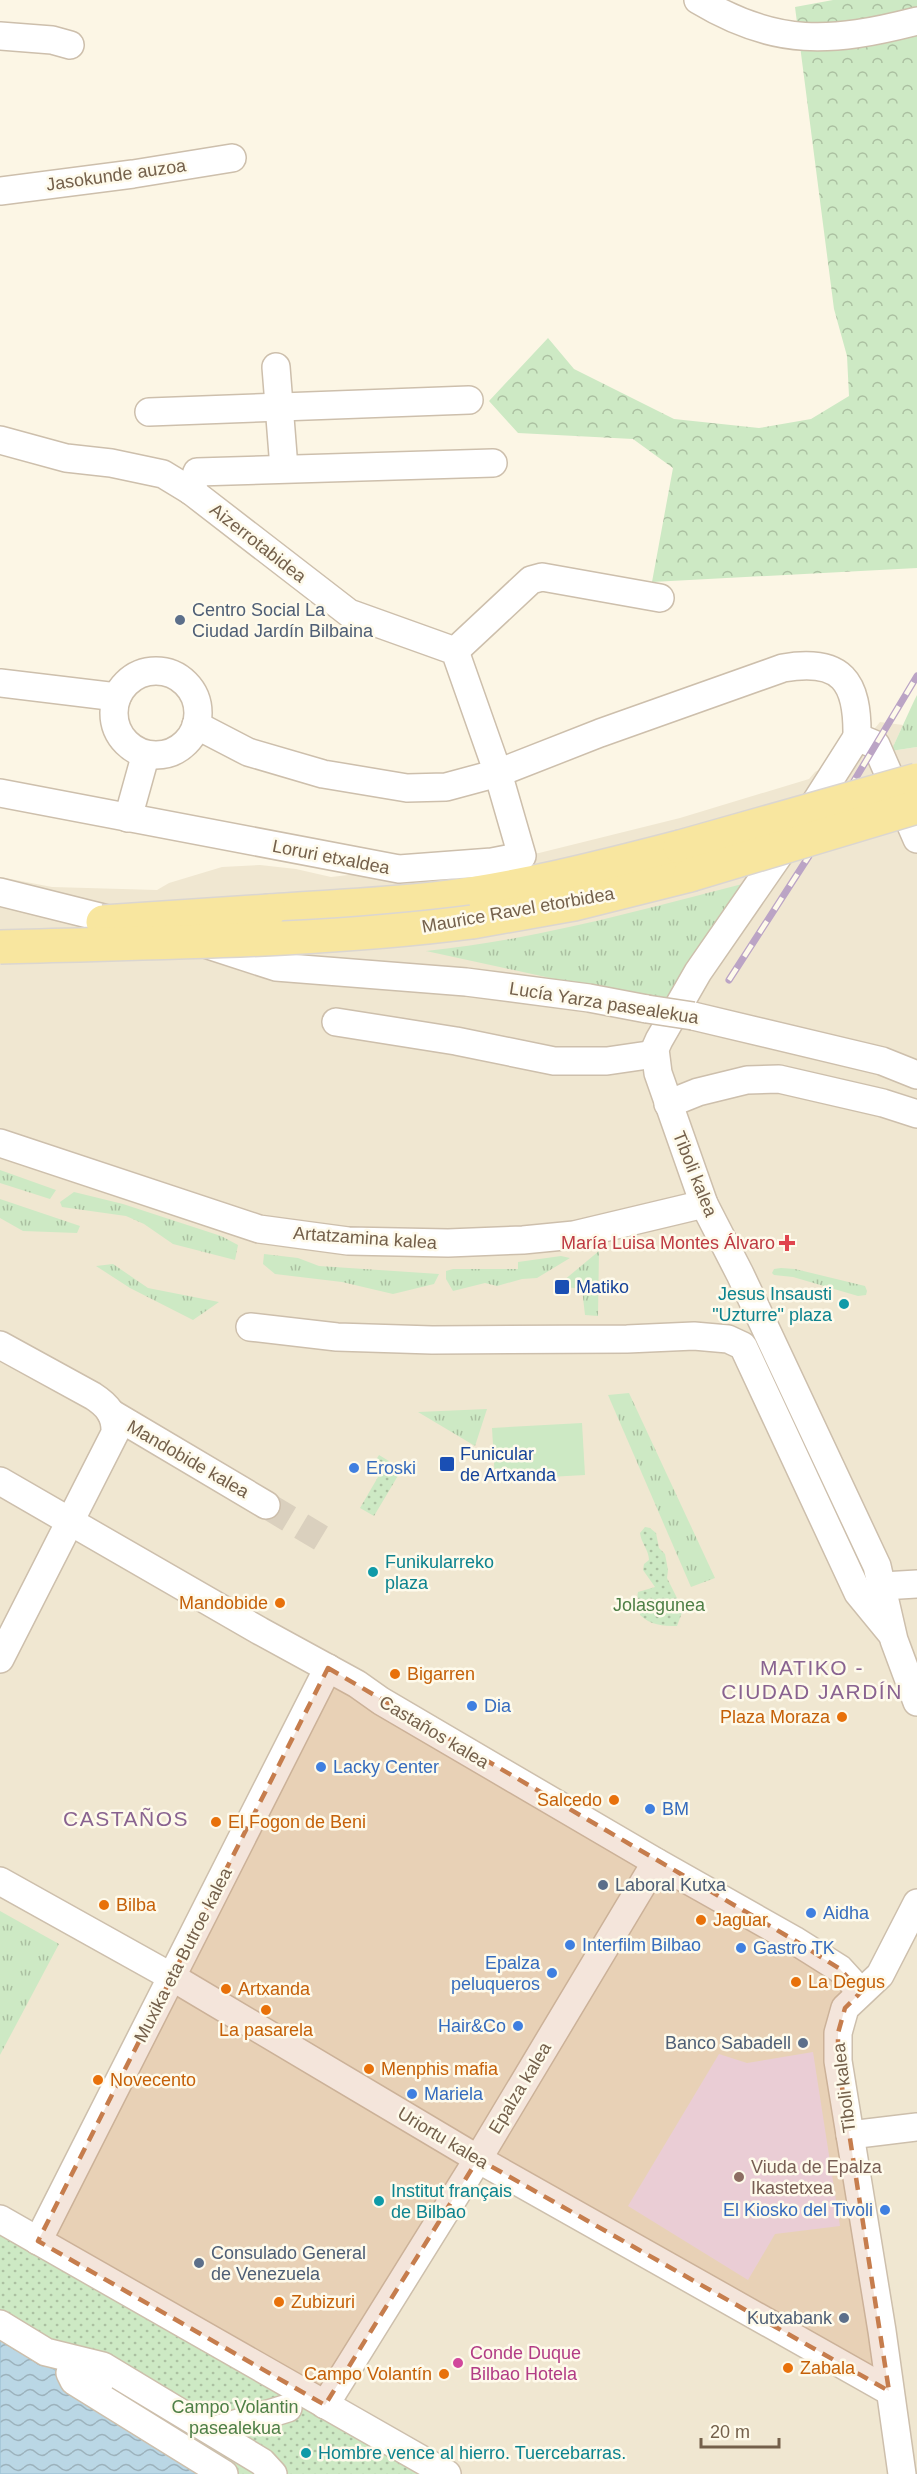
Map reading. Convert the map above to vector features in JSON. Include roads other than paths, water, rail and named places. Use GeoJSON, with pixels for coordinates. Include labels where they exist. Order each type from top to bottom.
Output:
{"type":"FeatureCollection","features":[{"type":"Feature","properties":{"kind":"main road","name":"Maurice Ravel etorbidea"},"geometry":{"type":"LineString","coordinates":[[0,925],[133,921],[421,900],[471,894],[575,874],[917,780]]}},
{"type":"Feature","properties":{"kind":"main road","name":"Maurice Ravel etorbidea"},"geometry":{"type":"LineString","coordinates":[[0,947],[345,934],[472,922],[574,904],[914,822]]}},
{"type":"Feature","properties":{"kind":"street"},"geometry":{"type":"LineString","coordinates":[[703,2],[741,24],[784,36],[830,38],[880,31],[917,21]]}},
{"type":"Feature","properties":{"kind":"street"},"geometry":{"type":"LineString","coordinates":[[0,36],[52,40],[70,45]]}},
{"type":"Feature","properties":{"kind":"street","name":"Jasokunde auzoa"},"geometry":{"type":"LineString","coordinates":[[0,191],[133,174],[232,158]]}},
{"type":"Feature","properties":{"kind":"street"},"geometry":{"type":"LineString","coordinates":[[276,367],[284,468]]}},
{"type":"Feature","properties":{"kind":"street"},"geometry":{"type":"LineString","coordinates":[[149,412],[469,400]]}},
{"type":"Feature","properties":{"kind":"street","name":"Aizerrotabidea"},"geometry":{"type":"LineString","coordinates":[[0,440],[66,458],[111,463],[163,474],[191,491],[349,613],[455,651]]}},
{"type":"Feature","properties":{"kind":"street"},"geometry":{"type":"LineString","coordinates":[[191,491],[197,472],[493,463]]}},
{"type":"Feature","properties":{"kind":"street"},"geometry":{"type":"LineString","coordinates":[[498,773],[455,651],[531,580],[542,577],[660,598]]}},
{"type":"Feature","properties":{"kind":"street"},"geometry":{"type":"LineString","coordinates":[[196,725],[248,752],[323,774],[407,788],[446,787],[498,773],[783,668],[803,664],[835,670],[850,687],[857,710],[857,737],[698,972],[658,1040],[655,1054],[607,1061],[554,1061],[456,1041],[336,1022]]}},
{"type":"Feature","properties":{"kind":"street"},"geometry":{"type":"LineString","coordinates":[[158,670],[170,673],[182,679],[191,688],[198,712],[196,725],[191,736],[182,746],[165,753],[146,754],[133,748],[122,738],[115,725],[114,711],[117,697],[128,681],[145,672],[158,670]]}},
{"type":"Feature","properties":{"kind":"street"},"geometry":{"type":"LineString","coordinates":[[0,683],[117,697]]}},
{"type":"Feature","properties":{"kind":"street"},"geometry":{"type":"LineString","coordinates":[[828,781],[832,801],[850,816],[870,827],[914,822],[876,745],[857,737]]}},
{"type":"Feature","properties":{"kind":"street"},"geometry":{"type":"LineString","coordinates":[[128,818],[143,764]]}},
{"type":"Feature","properties":{"kind":"street","name":"Loruri etxaldea"},"geometry":{"type":"LineString","coordinates":[[0,793],[399,869],[492,862],[522,856],[498,773]]}},
{"type":"Feature","properties":{"kind":"street","name":"Lucía Yarza pasealekua"},"geometry":{"type":"LineString","coordinates":[[0,892],[183,937],[284,968],[466,982],[589,998],[693,1017],[882,1061],[917,1076]]}},
{"type":"Feature","properties":{"kind":"street","name":"Tiboli kalea"},"geometry":{"type":"LineString","coordinates":[[655,1054],[658,1074],[704,1204],[745,1284],[878,1566],[893,1636],[917,1702]]}},
{"type":"Feature","properties":{"kind":"street"},"geometry":{"type":"LineString","coordinates":[[668,1104],[698,1092],[747,1080],[779,1078],[883,1103],[917,1114]]}},
{"type":"Feature","properties":{"kind":"street","name":"Artatzamina kalea"},"geometry":{"type":"LineString","coordinates":[[0,1143],[259,1229],[348,1240],[448,1243],[574,1235],[704,1204]]}},
{"type":"Feature","properties":{"kind":"street","name":"Tiboli kalea"},"geometry":{"type":"LineString","coordinates":[[250,1327],[306,1335],[398,1339],[482,1341],[694,1336],[735,1341],[743,1346],[858,1593],[893,1636]]}},
{"type":"Feature","properties":{"kind":"street","name":"Mandobide kalea"},"geometry":{"type":"LineString","coordinates":[[0,1345],[93,1396],[107,1406],[113,1418],[266,1505]]}},
{"type":"Feature","properties":{"kind":"street"},"geometry":{"type":"LineString","coordinates":[[0,1659],[115,1432],[113,1418]]}},
{"type":"Feature","properties":{"kind":"street","name":"Castaños kalea"},"geometry":{"type":"LineString","coordinates":[[0,1481],[328,1668],[656,1862],[794,1940],[840,1969],[861,1992]]}},
{"type":"Feature","properties":{"kind":"street"},"geometry":{"type":"LineString","coordinates":[[883,1586],[917,1584]]}},
{"type":"Feature","properties":{"kind":"street","name":"Muxika eta Butroe kalea"},"geometry":{"type":"LineString","coordinates":[[38,2241],[328,1668]]}},
{"type":"Feature","properties":{"kind":"street","name":"Epalza kalea"},"geometry":{"type":"LineString","coordinates":[[325,2405],[478,2159],[656,1862]]}},
{"type":"Feature","properties":{"kind":"street","name":"Uriortu kalea"},"geometry":{"type":"LineString","coordinates":[[0,1881],[172,1977],[478,2159],[889,2391]]}},
{"type":"Feature","properties":{"kind":"street","name":"Tiboli kalea"},"geometry":{"type":"LineString","coordinates":[[902,2474],[882,2331],[838,2061],[838,2033],[845,2008],[880,1975],[917,1903]]}},
{"type":"Feature","properties":{"kind":"street"},"geometry":{"type":"LineString","coordinates":[[850,2135],[917,2127]]}},
{"type":"Feature","properties":{"kind":"street"},"geometry":{"type":"LineString","coordinates":[[0,2219],[447,2474]]}},
{"type":"Feature","properties":{"kind":"street"},"geometry":{"type":"LineString","coordinates":[[0,2324],[46,2352],[104,2366],[170,2416]]}},
{"type":"Feature","properties":{"kind":"street"},"geometry":{"type":"LineString","coordinates":[[224,2474],[74,2381],[70,2373],[82,2375],[170,2416],[212,2431],[262,2462],[273,2474]]}},
{"type":"Feature","properties":{"kind":"street"},"geometry":{"type":"LineString","coordinates":[[212,2431],[288,2408]]}},
{"type":"Feature","properties":{"kind":"water"},"geometry":{"type":"Polygon","coordinates":[[[0,2335],[219,2474],[0,2474],[0,2335]]]}},
{"type":"Feature","properties":{"kind":"tunnel"},"geometry":{"type":"LineString","coordinates":[[266,1505],[321,1538]]}},
{"type":"Feature","properties":{"kind":"railway"},"geometry":{"type":"LineString","coordinates":[[729,980],[809,856],[917,676]]}},
{"type":"Feature","properties":{"kind":"place","name":"Centro Social La Ciudad Jardín Bilbaina"},"geometry":{"type":"Point","coordinates":[180,620]}},
{"type":"Feature","properties":{"kind":"place","name":"María Luisa Montes Álvaro"},"geometry":{"type":"Point","coordinates":[787,1243]}},
{"type":"Feature","properties":{"kind":"place","name":"Matiko"},"geometry":{"type":"Point","coordinates":[562,1287]}},
{"type":"Feature","properties":{"kind":"place","name":"Jesus Insausti \"Uzturre\" plaza"},"geometry":{"type":"Point","coordinates":[844,1304]}},
{"type":"Feature","properties":{"kind":"place","name":"Funicular de Artxanda"},"geometry":{"type":"Point","coordinates":[447,1464]}},
{"type":"Feature","properties":{"kind":"place","name":"Eroski"},"geometry":{"type":"Point","coordinates":[354,1468]}},
{"type":"Feature","properties":{"kind":"place","name":"Funikularreko plaza"},"geometry":{"type":"Point","coordinates":[373,1572]}},
{"type":"Feature","properties":{"kind":"place","name":"Mandobide"},"geometry":{"type":"Point","coordinates":[280,1603]}},
{"type":"Feature","properties":{"kind":"place","name":"Bigarren"},"geometry":{"type":"Point","coordinates":[395,1674]}},
{"type":"Feature","properties":{"kind":"place","name":"Dia"},"geometry":{"type":"Point","coordinates":[472,1706]}},
{"type":"Feature","properties":{"kind":"place","name":"Plaza Moraza"},"geometry":{"type":"Point","coordinates":[842,1717]}},
{"type":"Feature","properties":{"kind":"place","name":"Lacky Center"},"geometry":{"type":"Point","coordinates":[321,1767]}},
{"type":"Feature","properties":{"kind":"place","name":"Salcedo"},"geometry":{"type":"Point","coordinates":[614,1800]}},
{"type":"Feature","properties":{"kind":"place","name":"BM"},"geometry":{"type":"Point","coordinates":[650,1809]}},
{"type":"Feature","properties":{"kind":"place","name":"El Fogon de Beni"},"geometry":{"type":"Point","coordinates":[216,1822]}},
{"type":"Feature","properties":{"kind":"place","name":"Laboral Kutxa"},"geometry":{"type":"Point","coordinates":[603,1885]}},
{"type":"Feature","properties":{"kind":"place","name":"Bilba"},"geometry":{"type":"Point","coordinates":[104,1905]}},
{"type":"Feature","properties":{"kind":"place","name":"Aidha"},"geometry":{"type":"Point","coordinates":[811,1913]}},
{"type":"Feature","properties":{"kind":"place","name":"Jaguar"},"geometry":{"type":"Point","coordinates":[701,1920]}},
{"type":"Feature","properties":{"kind":"place","name":"Interfilm Bilbao"},"geometry":{"type":"Point","coordinates":[570,1945]}},
{"type":"Feature","properties":{"kind":"place","name":"Gastro TK"},"geometry":{"type":"Point","coordinates":[741,1948]}},
{"type":"Feature","properties":{"kind":"place","name":"Epalza peluqueros"},"geometry":{"type":"Point","coordinates":[552,1973]}},
{"type":"Feature","properties":{"kind":"place","name":"La Degus"},"geometry":{"type":"Point","coordinates":[796,1982]}},
{"type":"Feature","properties":{"kind":"place","name":"Artxanda"},"geometry":{"type":"Point","coordinates":[226,1989]}},
{"type":"Feature","properties":{"kind":"place","name":"La pasarela"},"geometry":{"type":"Point","coordinates":[266,2010]}},
{"type":"Feature","properties":{"kind":"place","name":"Hair&Co"},"geometry":{"type":"Point","coordinates":[518,2026]}},
{"type":"Feature","properties":{"kind":"place","name":"Banco Sabadell"},"geometry":{"type":"Point","coordinates":[803,2043]}},
{"type":"Feature","properties":{"kind":"place","name":"Menphis mafia"},"geometry":{"type":"Point","coordinates":[369,2069]}},
{"type":"Feature","properties":{"kind":"place","name":"Novecento"},"geometry":{"type":"Point","coordinates":[98,2080]}},
{"type":"Feature","properties":{"kind":"place","name":"Mariela"},"geometry":{"type":"Point","coordinates":[412,2094]}},
{"type":"Feature","properties":{"kind":"place","name":"Viuda de Epalza Ikastetxea"},"geometry":{"type":"Point","coordinates":[739,2177]}},
{"type":"Feature","properties":{"kind":"place","name":"Institut français de Bilbao"},"geometry":{"type":"Point","coordinates":[379,2201]}},
{"type":"Feature","properties":{"kind":"place","name":"El Kiosko del Tivoli"},"geometry":{"type":"Point","coordinates":[885,2210]}},
{"type":"Feature","properties":{"kind":"place","name":"Consulado General de Venezuela"},"geometry":{"type":"Point","coordinates":[199,2263]}},
{"type":"Feature","properties":{"kind":"place","name":"Zubizuri"},"geometry":{"type":"Point","coordinates":[279,2302]}},
{"type":"Feature","properties":{"kind":"place","name":"Kutxabank"},"geometry":{"type":"Point","coordinates":[844,2318]}},
{"type":"Feature","properties":{"kind":"place","name":"Conde Duque Bilbao Hotela"},"geometry":{"type":"Point","coordinates":[458,2363]}},
{"type":"Feature","properties":{"kind":"place","name":"Zabala"},"geometry":{"type":"Point","coordinates":[788,2368]}},
{"type":"Feature","properties":{"kind":"place","name":"Campo Volantín"},"geometry":{"type":"Point","coordinates":[444,2374]}},
{"type":"Feature","properties":{"kind":"place","name":"Hombre vence al hierro. Tuercebarras."},"geometry":{"type":"Point","coordinates":[306,2453]}},
{"type":"Feature","properties":{"kind":"district","name":"MATIKO - CIUDAD JARDÍN"},"geometry":{"type":"Point","coordinates":[812,1680]}},
{"type":"Feature","properties":{"kind":"district","name":"CASTAÑOS"},"geometry":{"type":"Point","coordinates":[126,1819]}},
{"type":"Feature","properties":{"kind":"park label","name":"Jolasgunea"},"geometry":{"type":"Point","coordinates":[659,1605]}},
{"type":"Feature","properties":{"kind":"park label","name":"Campo Volantin pasealekua"},"geometry":{"type":"Point","coordinates":[235,2417]}}]}
